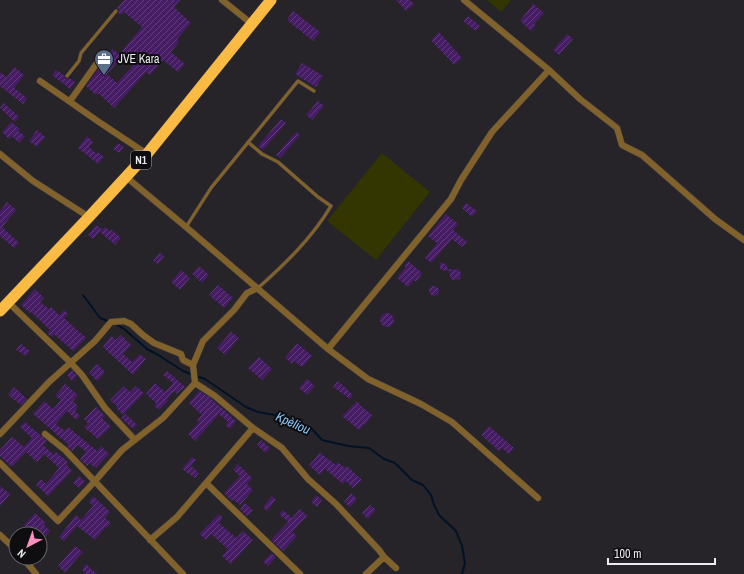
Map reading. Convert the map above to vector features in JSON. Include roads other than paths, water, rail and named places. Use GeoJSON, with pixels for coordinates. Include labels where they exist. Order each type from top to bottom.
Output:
{"type":"FeatureCollection","features":[{"type":"Feature","properties":{"kind":"highway","name":"N1"},"geometry":{"type":"LineString","coordinates":[[0,311],[147,154],[271,0]]}},
{"type":"Feature","properties":{"kind":"street"},"geometry":{"type":"LineString","coordinates":[[222,0],[252,24]]}},
{"type":"Feature","properties":{"kind":"street"},"geometry":{"type":"LineString","coordinates":[[464,0],[549,70],[580,99],[617,128],[622,145],[642,155],[715,219],[744,240]]}},
{"type":"Feature","properties":{"kind":"street"},"geometry":{"type":"LineString","coordinates":[[70,101],[97,63]]}},
{"type":"Feature","properties":{"kind":"street"},"geometry":{"type":"LineString","coordinates":[[328,349],[451,199],[461,180],[492,132],[549,70]]}},
{"type":"Feature","properties":{"kind":"street"},"geometry":{"type":"LineString","coordinates":[[40,80],[147,154]]}},
{"type":"Feature","properties":{"kind":"street"},"geometry":{"type":"LineString","coordinates":[[0,154],[33,181],[89,217]]}},
{"type":"Feature","properties":{"kind":"street"},"geometry":{"type":"LineString","coordinates":[[125,176],[328,349],[368,379],[420,404],[452,422],[538,498]]}},
{"type":"Feature","properties":{"kind":"street"},"geometry":{"type":"LineString","coordinates":[[0,463],[58,521],[96,481],[122,450],[163,418],[195,381],[194,367],[203,341],[234,310],[247,293],[258,288]]}},
{"type":"Feature","properties":{"kind":"street"},"geometry":{"type":"LineString","coordinates":[[9,303],[82,375],[105,408],[135,440]]}},
{"type":"Feature","properties":{"kind":"street"},"geometry":{"type":"LineString","coordinates":[[0,434],[49,382],[95,341],[111,322],[124,321],[131,324],[143,336],[154,343],[181,354],[183,360],[194,367]]}},
{"type":"Feature","properties":{"kind":"street"},"geometry":{"type":"LineString","coordinates":[[195,381],[253,428],[282,448],[308,479],[336,504],[384,557],[396,568]]}},
{"type":"Feature","properties":{"kind":"street"},"geometry":{"type":"LineString","coordinates":[[150,540],[177,517],[253,428]]}},
{"type":"Feature","properties":{"kind":"street"},"geometry":{"type":"LineString","coordinates":[[45,434],[65,450],[96,481],[183,574]]}},
{"type":"Feature","properties":{"kind":"street"},"geometry":{"type":"LineString","coordinates":[[206,483],[300,574]]}},
{"type":"Feature","properties":{"kind":"street"},"geometry":{"type":"LineString","coordinates":[[0,535],[8,542]]}},
{"type":"Feature","properties":{"kind":"street"},"geometry":{"type":"LineString","coordinates":[[366,574],[384,557]]}},
{"type":"Feature","properties":{"kind":"street"},"geometry":{"type":"LineString","coordinates":[[30,566],[36,574]]}},
{"type":"Feature","properties":{"kind":"lane"},"geometry":{"type":"LineString","coordinates":[[67,76],[80,61],[81,53],[116,11]]}},
{"type":"Feature","properties":{"kind":"lane"},"geometry":{"type":"LineString","coordinates":[[186,227],[211,188],[298,81],[314,91]]}},
{"type":"Feature","properties":{"kind":"lane"},"geometry":{"type":"LineString","coordinates":[[248,142],[262,154],[278,162],[318,197],[331,206],[290,259],[258,288]]}},
{"type":"Feature","properties":{"kind":"waterway","name":"Kpèliou"},"geometry":{"type":"LineString","coordinates":[[83,295],[100,318],[110,322]]}},
{"type":"Feature","properties":{"kind":"waterway","name":"Kpèliou"},"geometry":{"type":"LineString","coordinates":[[116,324],[147,349],[183,371],[205,379],[246,407],[258,412],[280,416],[311,428],[322,440],[348,446],[369,448],[384,459],[395,463],[412,480],[423,485],[431,495],[439,515],[456,531],[462,546],[465,563],[462,574]]}},
{"type":"Feature","properties":{"kind":"place","name":"JVE Kara"},"geometry":{"type":"Point","coordinates":[104,76]}}]}
